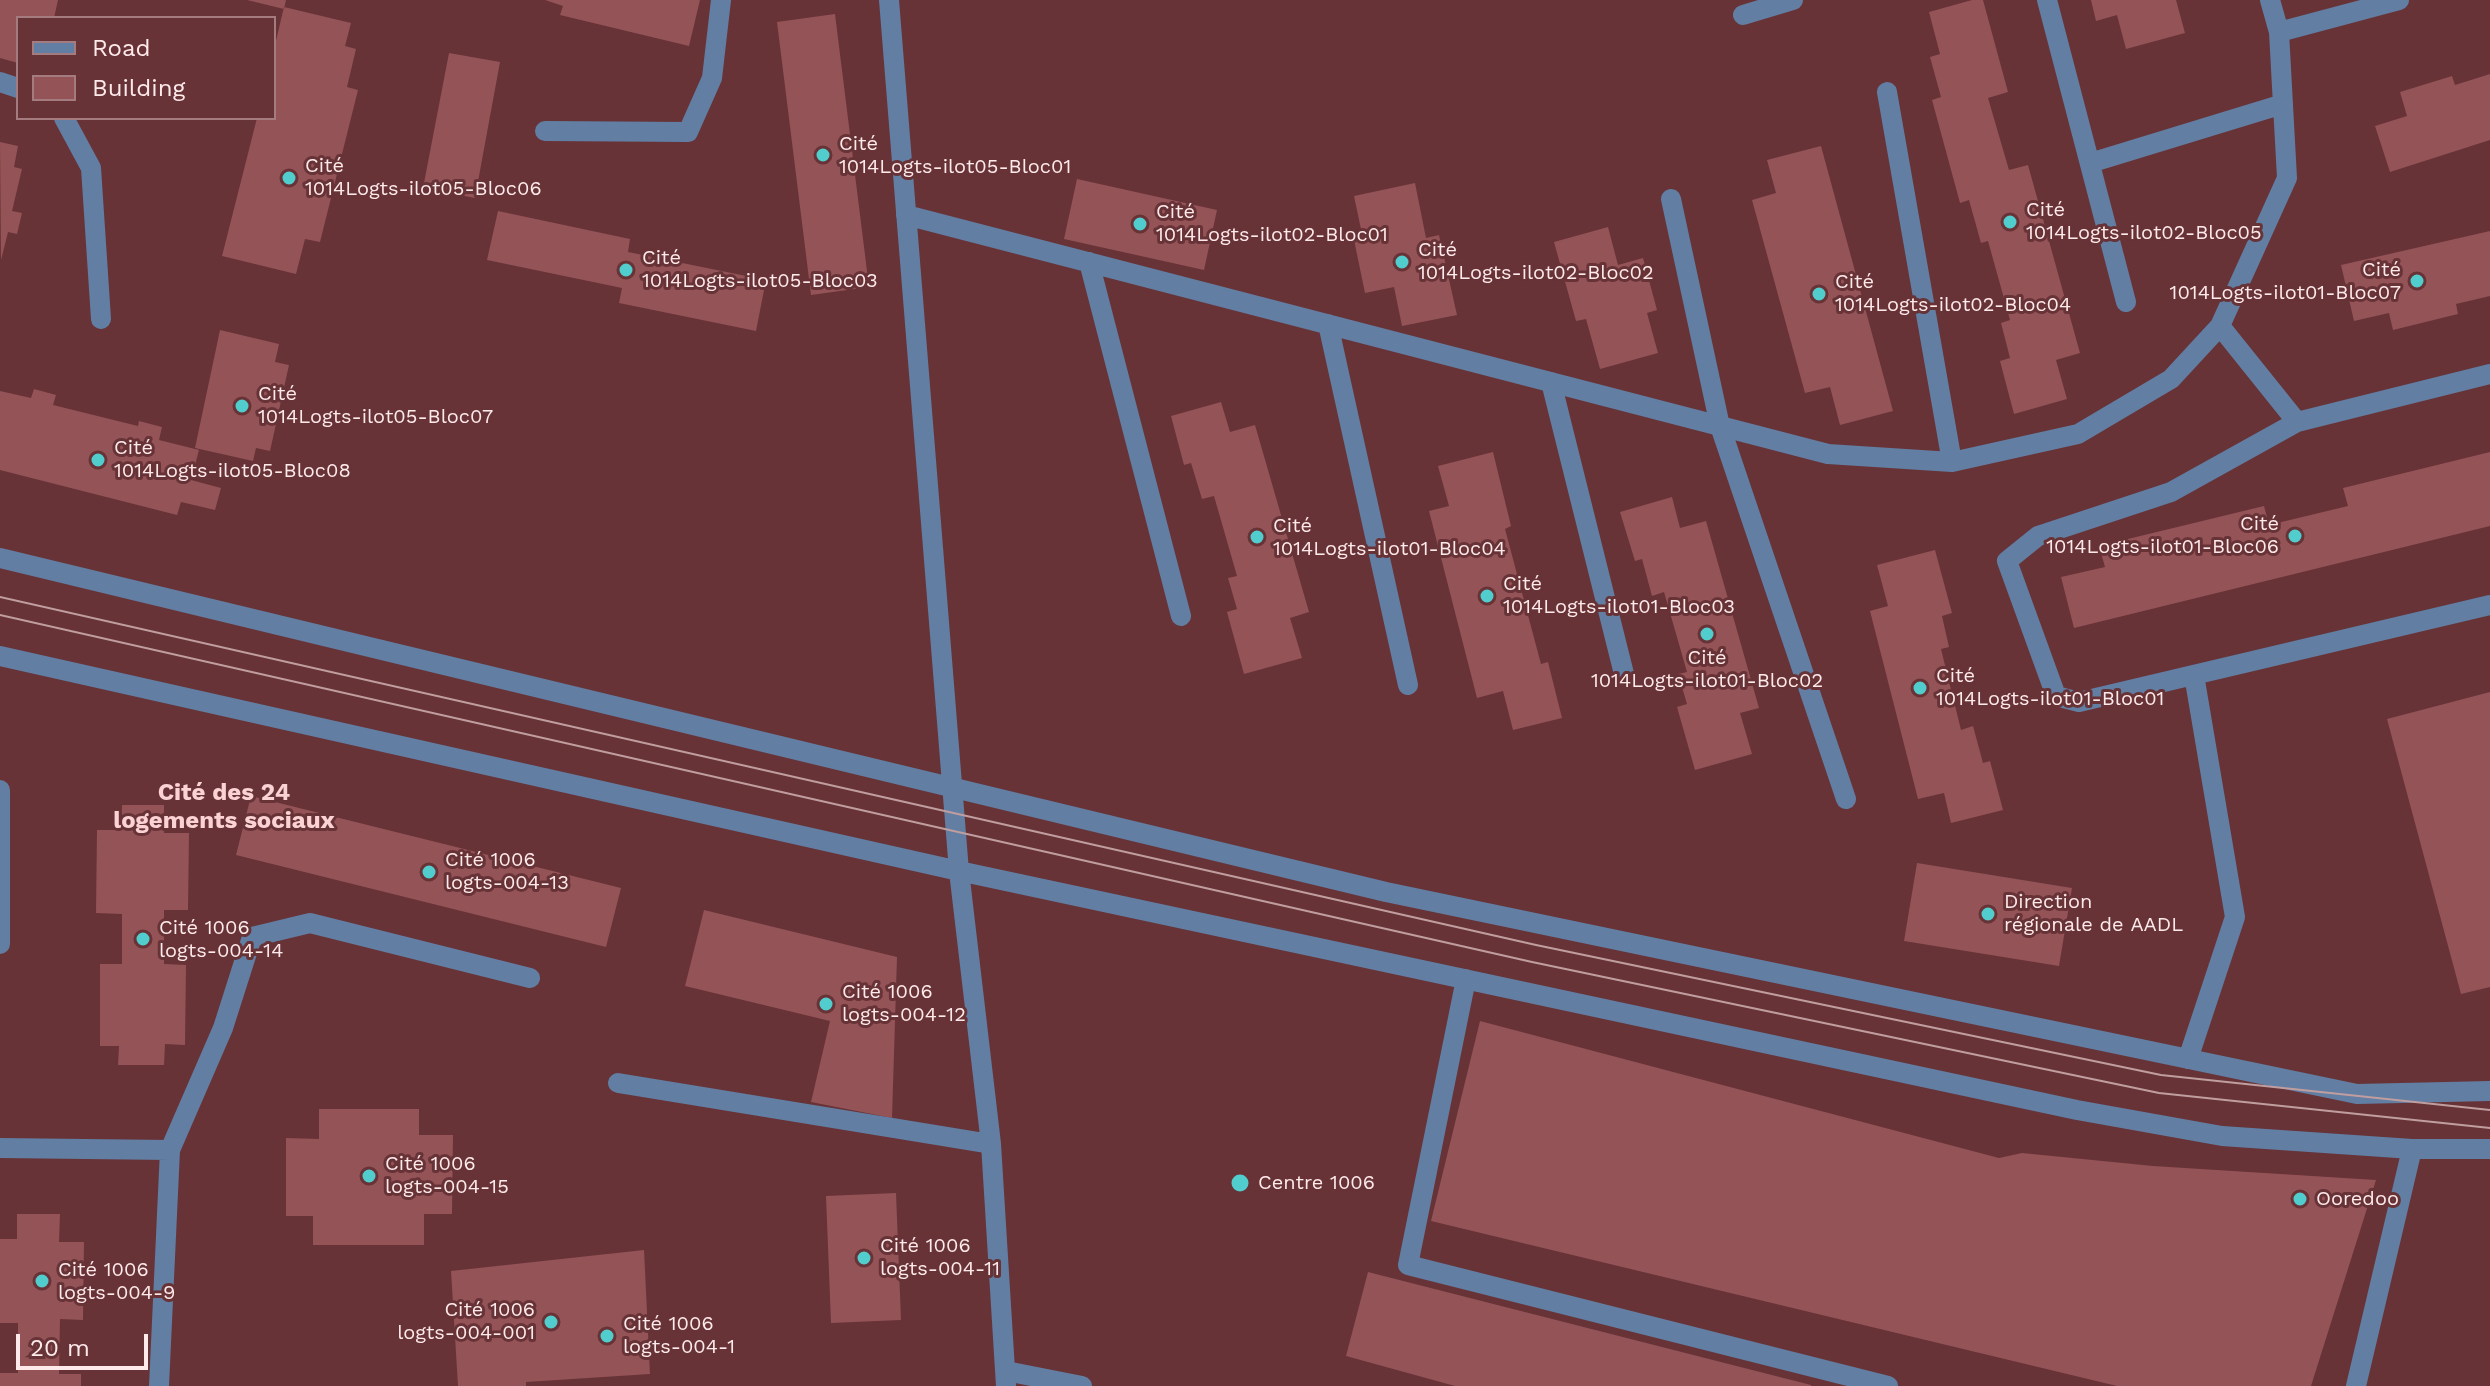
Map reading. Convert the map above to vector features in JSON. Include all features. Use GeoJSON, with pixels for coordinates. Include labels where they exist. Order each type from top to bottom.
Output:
{"type":"FeatureCollection","features":[{"type":"Feature","properties":{"kind":"street"},"geometry":{"type":"LineString","coordinates":[[545,131],[688,132],[712,78],[721,0]]}},
{"type":"Feature","properties":{"kind":"street"},"geometry":{"type":"LineString","coordinates":[[889,0],[959,871],[991,1144],[1006,1378],[1082,1386]]}},
{"type":"Feature","properties":{"kind":"street"},"geometry":{"type":"LineString","coordinates":[[1743,15],[1793,0]]}},
{"type":"Feature","properties":{"kind":"street"},"geometry":{"type":"LineString","coordinates":[[2047,0],[2126,302]]}},
{"type":"Feature","properties":{"kind":"street"},"geometry":{"type":"LineString","coordinates":[[906,215],[1828,454],[1952,462],[2078,434],[2171,379],[2220,326],[2287,178],[2279,32],[2270,0]]}},
{"type":"Feature","properties":{"kind":"street"},"geometry":{"type":"LineString","coordinates":[[2279,32],[2399,0]]}},
{"type":"Feature","properties":{"kind":"street"},"geometry":{"type":"LineString","coordinates":[[1887,92],[1952,462]]}},
{"type":"Feature","properties":{"kind":"street"},"geometry":{"type":"LineString","coordinates":[[2090,163],[2283,104]]}},
{"type":"Feature","properties":{"kind":"street"},"geometry":{"type":"LineString","coordinates":[[65,120],[91,168],[101,319]]}},
{"type":"Feature","properties":{"kind":"street"},"geometry":{"type":"LineString","coordinates":[[1671,199],[1720,426],[1846,799]]}},
{"type":"Feature","properties":{"kind":"street"},"geometry":{"type":"LineString","coordinates":[[1089,262],[1181,616]]}},
{"type":"Feature","properties":{"kind":"street"},"geometry":{"type":"LineString","coordinates":[[1328,324],[1408,685]]}},
{"type":"Feature","properties":{"kind":"street"},"geometry":{"type":"LineString","coordinates":[[2220,326],[2297,422]]}},
{"type":"Feature","properties":{"kind":"street"},"geometry":{"type":"LineString","coordinates":[[2490,374],[2297,422],[2171,492],[2038,536],[2007,561],[2056,696],[2079,702],[2490,605]]}},
{"type":"Feature","properties":{"kind":"street"},"geometry":{"type":"LineString","coordinates":[[1551,382],[1624,674]]}},
{"type":"Feature","properties":{"kind":"street"},"geometry":{"type":"LineString","coordinates":[[0,558],[1386,892],[2357,1094],[2490,1091]]}},
{"type":"Feature","properties":{"kind":"street"},"geometry":{"type":"LineString","coordinates":[[0,656],[959,871],[2046,1104],[2222,1136],[2412,1149],[2490,1149]]}},
{"type":"Feature","properties":{"kind":"street"},"geometry":{"type":"LineString","coordinates":[[2188,1059],[2235,917],[2194,675]]}},
{"type":"Feature","properties":{"kind":"street"},"geometry":{"type":"LineString","coordinates":[[0,790],[0,944]]}},
{"type":"Feature","properties":{"kind":"street"},"geometry":{"type":"LineString","coordinates":[[159,1386],[170,1150],[223,1028],[252,937],[310,923],[530,978]]}},
{"type":"Feature","properties":{"kind":"street"},"geometry":{"type":"LineString","coordinates":[[1466,979],[1408,1265],[1888,1386]]}},
{"type":"Feature","properties":{"kind":"street"},"geometry":{"type":"LineString","coordinates":[[618,1083],[991,1144]]}},
{"type":"Feature","properties":{"kind":"street"},"geometry":{"type":"LineString","coordinates":[[0,1148],[170,1150]]}},
{"type":"Feature","properties":{"kind":"street"},"geometry":{"type":"LineString","coordinates":[[2356,1386],[2412,1149]]}},
{"type":"Feature","properties":{"kind":"building"},"geometry":{"type":"Polygon","coordinates":[[[0,0],[58,0],[54,16],[16,16],[16,62],[0,58],[0,0]]]}},
{"type":"Feature","properties":{"kind":"building"},"geometry":{"type":"Polygon","coordinates":[[[247,0],[286,0],[284,9],[247,0]]]}},
{"type":"Feature","properties":{"kind":"building"},"geometry":{"type":"Polygon","coordinates":[[[545,0],[700,0],[689,46],[560,15],[563,6],[545,0]]]}},
{"type":"Feature","properties":{"kind":"building","name":"Cité 1014Logts-ilot02-Bloc05"},"geometry":{"type":"Polygon","coordinates":[[[1983,0],[2008,92],[1988,98],[2009,170],[2028,165],[2080,353],[2056,360],[2067,399],[2014,414],[2000,361],[2010,358],[2001,323],[2010,320],[1988,241],[1981,243],[1969,200],[1960,203],[1932,100],[1941,97],[1930,57],[1940,54],[1929,12],[1983,0]]]}},
{"type":"Feature","properties":{"kind":"building"},"geometry":{"type":"Polygon","coordinates":[[[2091,0],[2176,0],[2185,33],[2126,49],[2117,15],[2096,21],[2091,0]]]}},
{"type":"Feature","properties":{"kind":"building","name":"Cité 1014Logts-ilot05-Bloc06"},"geometry":{"type":"Polygon","coordinates":[[[284,7],[351,23],[345,46],[356,49],[347,87],[358,90],[320,242],[305,239],[296,274],[222,256],[256,120],[276,120],[276,41],[284,7]]]}},
{"type":"Feature","properties":{"kind":"building","name":"Cité 1014Logts-ilot05-Bloc01"},"geometry":{"type":"Polygon","coordinates":[[[835,14],[869,287],[811,295],[777,22],[835,14]]]}},
{"type":"Feature","properties":{"kind":"building"},"geometry":{"type":"Polygon","coordinates":[[[449,53],[500,62],[475,198],[423,188],[449,53]]]}},
{"type":"Feature","properties":{"kind":"building"},"geometry":{"type":"Polygon","coordinates":[[[2490,74],[2490,140],[2390,172],[2375,126],[2407,116],[2400,92],[2452,76],[2455,85],[2490,74]]]}},
{"type":"Feature","properties":{"kind":"building"},"geometry":{"type":"Polygon","coordinates":[[[0,142],[18,146],[14,167],[22,169],[12,211],[22,213],[17,234],[8,232],[1,260],[0,142]]]}},
{"type":"Feature","properties":{"kind":"building","name":"Cité 1014Logts-ilot02-Bloc04"},"geometry":{"type":"Polygon","coordinates":[[[1821,146],[1893,411],[1840,425],[1830,387],[1805,393],[1752,200],[1776,193],[1767,160],[1821,146]]]}},
{"type":"Feature","properties":{"kind":"building","name":"Cité 1014Logts-ilot02-Bloc01"},"geometry":{"type":"Polygon","coordinates":[[[1077,179],[1217,210],[1204,270],[1064,239],[1077,179]]]}},
{"type":"Feature","properties":{"kind":"building","name":"Cité 1014Logts-ilot02-Bloc02"},"geometry":{"type":"Polygon","coordinates":[[[1415,183],[1426,238],[1439,235],[1457,315],[1402,326],[1394,287],[1365,293],[1353,235],[1362,234],[1354,196],[1415,183]]]}},
{"type":"Feature","properties":{"kind":"building","name":"Cité 1014Logts-ilot05-Bloc03"},"geometry":{"type":"Polygon","coordinates":[[[498,211],[630,239],[628,252],[766,280],[756,331],[619,303],[622,288],[487,260],[498,211]]]}},
{"type":"Feature","properties":{"kind":"building"},"geometry":{"type":"Polygon","coordinates":[[[1608,227],[1618,265],[1643,258],[1657,310],[1647,313],[1658,353],[1600,369],[1586,319],[1576,321],[1554,242],[1608,227]]]}},
{"type":"Feature","properties":{"kind":"building","name":"Cité 1014Logts-ilot01-Bloc07"},"geometry":{"type":"Polygon","coordinates":[[[2490,231],[2490,296],[2456,304],[2458,314],[2393,330],[2389,313],[2354,321],[2341,265],[2490,231]]]}},
{"type":"Feature","properties":{"kind":"building","name":"Cité 1014Logts-ilot05-Bloc07"},"geometry":{"type":"Polygon","coordinates":[[[220,330],[279,344],[275,362],[289,365],[270,451],[256,448],[253,461],[195,448],[220,330]]]}},
{"type":"Feature","properties":{"kind":"building","name":"Cité 1014Logts-ilot05-Bloc08"},"geometry":{"type":"Polygon","coordinates":[[[34,389],[56,395],[53,405],[138,426],[139,421],[162,427],[159,440],[199,450],[191,480],[221,488],[215,510],[181,502],[177,515],[0,470],[0,391],[31,398],[34,389]]]}},
{"type":"Feature","properties":{"kind":"building","name":"Cité 1014Logts-ilot01-Bloc04"},"geometry":{"type":"Polygon","coordinates":[[[1221,402],[1230,432],[1255,425],[1309,612],[1290,618],[1302,658],[1244,674],[1227,612],[1237,609],[1228,578],[1237,576],[1214,496],[1202,499],[1191,463],[1184,465],[1171,416],[1221,402]]]}},
{"type":"Feature","properties":{"kind":"building","name":"Cité 1014Logts-ilot01-Bloc03"},"geometry":{"type":"Polygon","coordinates":[[[1493,452],[1511,526],[1505,529],[1541,664],[1548,662],[1562,718],[1513,730],[1503,691],[1477,698],[1429,511],[1449,506],[1438,466],[1493,452]]]}},
{"type":"Feature","properties":{"kind":"building","name":"Cité 1014Logts-ilot01-Bloc06"},"geometry":{"type":"Polygon","coordinates":[[[2490,452],[2490,526],[2074,628],[2061,577],[2105,567],[2099,546],[2264,506],[2269,525],[2348,506],[2343,488],[2490,452]]]}},
{"type":"Feature","properties":{"kind":"building","name":"Cité 1014Logts-ilot01-Bloc02"},"geometry":{"type":"Polygon","coordinates":[[[1672,497],[1680,528],[1706,521],[1759,708],[1740,713],[1752,754],[1695,770],[1677,707],[1687,704],[1678,674],[1687,672],[1664,592],[1652,596],[1642,559],[1635,561],[1620,512],[1672,497]]]}},
{"type":"Feature","properties":{"kind":"building","name":"Cité 1014Logts-ilot01-Bloc01"},"geometry":{"type":"Polygon","coordinates":[[[1935,550],[1952,613],[1942,616],[1949,647],[1941,649],[1961,730],[1973,726],[1983,763],[1990,761],[2003,810],[1951,823],[1944,793],[1918,799],[1870,611],[1888,606],[1877,565],[1935,550]]]}},
{"type":"Feature","properties":{"kind":"building"},"geometry":{"type":"Polygon","coordinates":[[[2490,692],[2490,987],[2461,994],[2387,719],[2490,692]]]}},
{"type":"Feature","properties":{"kind":"building","name":"Cité 1006 logts-004-13"},"geometry":{"type":"Polygon","coordinates":[[[251,796],[621,888],[606,947],[236,855],[251,796]]]}},
{"type":"Feature","properties":{"kind":"building","name":"Cité 1006 logts-004-14"},"geometry":{"type":"Polygon","coordinates":[[[122,805],[164,805],[164,833],[189,833],[188,910],[164,910],[164,964],[186,965],[185,1045],[165,1044],[164,1065],[118,1065],[119,1046],[100,1046],[100,964],[122,964],[122,914],[96,913],[97,830],[121,830],[122,805]]]}},
{"type":"Feature","properties":{"kind":"building","name":"Direction régionale de AADL"},"geometry":{"type":"Polygon","coordinates":[[[1917,863],[2072,888],[2059,966],[1904,941],[1917,863]]]}},
{"type":"Feature","properties":{"kind":"building","name":"Cité 1006 logts-004-12"},"geometry":{"type":"Polygon","coordinates":[[[704,910],[897,957],[892,1118],[811,1102],[830,1021],[685,986],[704,910]]]}},
{"type":"Feature","properties":{"kind":"building"},"geometry":{"type":"Polygon","coordinates":[[[1480,1021],[1999,1158],[2022,1153],[2153,1166],[2376,1180],[2311,1386],[2117,1386],[1431,1221],[1480,1021]]]}},
{"type":"Feature","properties":{"kind":"building","name":"Cité 1006 logts-004-15"},"geometry":{"type":"Polygon","coordinates":[[[319,1109],[419,1109],[419,1135],[453,1135],[452,1214],[424,1214],[424,1245],[313,1245],[313,1216],[286,1216],[286,1138],[319,1139],[319,1109]]]}},
{"type":"Feature","properties":{"kind":"building","name":"Cité 1006 logts-004-11"},"geometry":{"type":"Polygon","coordinates":[[[896,1193],[901,1320],[831,1323],[826,1196],[896,1193]]]}},
{"type":"Feature","properties":{"kind":"building","name":"Cité 1006 logts-004-9"},"geometry":{"type":"Polygon","coordinates":[[[17,1214],[60,1214],[59,1242],[84,1242],[83,1320],[60,1319],[59,1374],[81,1374],[81,1386],[0,1386],[0,1373],[18,1373],[18,1323],[0,1323],[0,1239],[17,1239],[17,1214]]]}},
{"type":"Feature","properties":{"kind":"building","name":"Cité 1006 logts-004-001"},"geometry":{"type":"Polygon","coordinates":[[[644,1250],[650,1374],[526,1382],[526,1386],[458,1386],[451,1271],[644,1250]]]}},
{"type":"Feature","properties":{"kind":"building"},"geometry":{"type":"Polygon","coordinates":[[[1368,1272],[1811,1386],[1455,1386],[1346,1356],[1368,1272]]]}},
{"type":"Feature","properties":{"kind":"tram line"},"geometry":{"type":"LineString","coordinates":[[0,597],[1536,945],[2161,1075],[2490,1110]]}},
{"type":"Feature","properties":{"kind":"tram line"},"geometry":{"type":"LineString","coordinates":[[0,615],[1532,962],[2159,1093],[2490,1128]]}},
{"type":"Feature","properties":{"kind":"place","name":"Cité 1014Logts-ilot05-Bloc01"},"geometry":{"type":"Point","coordinates":[823,155]}},
{"type":"Feature","properties":{"kind":"place","name":"Cité 1014Logts-ilot05-Bloc06"},"geometry":{"type":"Point","coordinates":[289,178]}},
{"type":"Feature","properties":{"kind":"place","name":"Cité 1014Logts-ilot02-Bloc05"},"geometry":{"type":"Point","coordinates":[2010,222]}},
{"type":"Feature","properties":{"kind":"place","name":"Cité 1014Logts-ilot02-Bloc01"},"geometry":{"type":"Point","coordinates":[1140,224]}},
{"type":"Feature","properties":{"kind":"place","name":"Cité 1014Logts-ilot02-Bloc02"},"geometry":{"type":"Point","coordinates":[1402,262]}},
{"type":"Feature","properties":{"kind":"place","name":"Cité 1014Logts-ilot05-Bloc03"},"geometry":{"type":"Point","coordinates":[626,270]}},
{"type":"Feature","properties":{"kind":"place","name":"Cité 1014Logts-ilot01-Bloc07"},"geometry":{"type":"Point","coordinates":[2417,281]}},
{"type":"Feature","properties":{"kind":"place","name":"Cité 1014Logts-ilot02-Bloc04"},"geometry":{"type":"Point","coordinates":[1819,294]}},
{"type":"Feature","properties":{"kind":"place","name":"Cité 1014Logts-ilot05-Bloc07"},"geometry":{"type":"Point","coordinates":[242,406]}},
{"type":"Feature","properties":{"kind":"place","name":"Cité 1014Logts-ilot05-Bloc08"},"geometry":{"type":"Point","coordinates":[98,460]}},
{"type":"Feature","properties":{"kind":"place","name":"Cité 1014Logts-ilot01-Bloc06"},"geometry":{"type":"Point","coordinates":[2295,536]}},
{"type":"Feature","properties":{"kind":"place","name":"Cité 1014Logts-ilot01-Bloc04"},"geometry":{"type":"Point","coordinates":[1257,537]}},
{"type":"Feature","properties":{"kind":"place","name":"Cité 1014Logts-ilot01-Bloc03"},"geometry":{"type":"Point","coordinates":[1487,596]}},
{"type":"Feature","properties":{"kind":"place","name":"Cité 1014Logts-ilot01-Bloc02"},"geometry":{"type":"Point","coordinates":[1707,634]}},
{"type":"Feature","properties":{"kind":"place","name":"Cité 1014Logts-ilot01-Bloc01"},"geometry":{"type":"Point","coordinates":[1920,688]}},
{"type":"Feature","properties":{"kind":"place","name":"Cité 1006 logts-004-13"},"geometry":{"type":"Point","coordinates":[429,872]}},
{"type":"Feature","properties":{"kind":"place","name":"Direction régionale de AADL"},"geometry":{"type":"Point","coordinates":[1988,914]}},
{"type":"Feature","properties":{"kind":"place","name":"Cité 1006 logts-004-14"},"geometry":{"type":"Point","coordinates":[143,939]}},
{"type":"Feature","properties":{"kind":"place","name":"Cité 1006 logts-004-12"},"geometry":{"type":"Point","coordinates":[826,1004]}},
{"type":"Feature","properties":{"kind":"place","name":"Cité 1006 logts-004-15"},"geometry":{"type":"Point","coordinates":[369,1176]}},
{"type":"Feature","properties":{"kind":"place","name":"Centre 1006"},"geometry":{"type":"Point","coordinates":[1240,1183]}},
{"type":"Feature","properties":{"kind":"place","name":"Ooredoo"},"geometry":{"type":"Point","coordinates":[2300,1199]}},
{"type":"Feature","properties":{"kind":"place","name":"Cité 1006 logts-004-11"},"geometry":{"type":"Point","coordinates":[864,1258]}},
{"type":"Feature","properties":{"kind":"place","name":"Cité 1006 logts-004-9"},"geometry":{"type":"Point","coordinates":[42,1281]}},
{"type":"Feature","properties":{"kind":"place","name":"Cité 1006 logts-004-001"},"geometry":{"type":"Point","coordinates":[551,1322]}},
{"type":"Feature","properties":{"kind":"place","name":"Cité 1006 logts-004-1"},"geometry":{"type":"Point","coordinates":[607,1336]}},
{"type":"Feature","properties":{"kind":"district","name":"Cité des 24 logements sociaux"},"geometry":{"type":"Point","coordinates":[224,807]}}]}
